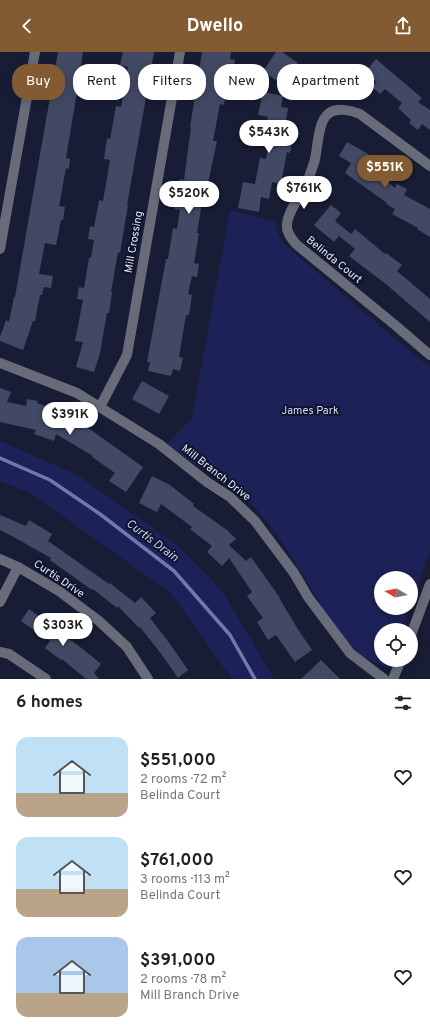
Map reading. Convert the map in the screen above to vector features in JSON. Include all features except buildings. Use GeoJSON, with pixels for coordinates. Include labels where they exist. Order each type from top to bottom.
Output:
{"type":"FeatureCollection","features":[{"type":"Feature","properties":{"kind":"street"},"geometry":{"type":"LineString","coordinates":[[0,249],[35,52]]}},
{"type":"Feature","properties":{"kind":"street","name":"Mill Crossing"},"geometry":{"type":"LineString","coordinates":[[100,407],[127,354],[180,52]]}},
{"type":"Feature","properties":{"kind":"street","name":"Belinda Court"},"geometry":{"type":"LineString","coordinates":[[430,166],[360,114],[350,110],[333,111],[327,114],[322,124],[314,161],[306,186],[295,203],[287,224],[289,236],[296,244],[430,355]]}},
{"type":"Feature","properties":{"kind":"street","name":"Mill Branch Drive"},"geometry":{"type":"LineString","coordinates":[[0,363],[77,393],[159,444],[235,502],[254,521],[294,573],[308,596],[350,653],[384,679]]}},
{"type":"Feature","properties":{"kind":"street","name":"Curtis Drive"},"geometry":{"type":"LineString","coordinates":[[0,559],[18,566],[59,591],[99,621],[127,647],[148,679]]}},
{"type":"Feature","properties":{"kind":"street"},"geometry":{"type":"LineString","coordinates":[[0,602],[18,566]]}},
{"type":"Feature","properties":{"kind":"street"},"geometry":{"type":"LineString","coordinates":[[415,623],[430,584]]}},
{"type":"Feature","properties":{"kind":"street"},"geometry":{"type":"LineString","coordinates":[[0,652],[9,654],[46,679]]}},
{"type":"Feature","properties":{"kind":"street"},"geometry":{"type":"LineString","coordinates":[[393,679],[398,667]]}},
{"type":"Feature","properties":{"kind":"green space","name":"James Park"},"geometry":{"type":"Polygon","coordinates":[[[230,210],[275,222],[279,237],[285,245],[430,367],[430,552],[418,585],[418,571],[374,571],[374,615],[407,615],[405,623],[374,623],[374,662],[363,658],[347,642],[325,612],[280,539],[255,507],[167,444],[192,418],[230,210]]]}},
{"type":"Feature","properties":{"kind":"green space"},"geometry":{"type":"Polygon","coordinates":[[[0,441],[77,475],[178,546],[222,591],[274,679],[232,679],[171,593],[30,493],[0,481],[0,441]]]}},
{"type":"Feature","properties":{"kind":"waterway","name":"Curtis Drain"},"geometry":{"type":"LineString","coordinates":[[0,458],[50,480],[100,514],[174,571],[230,635],[255,679]]}}]}
